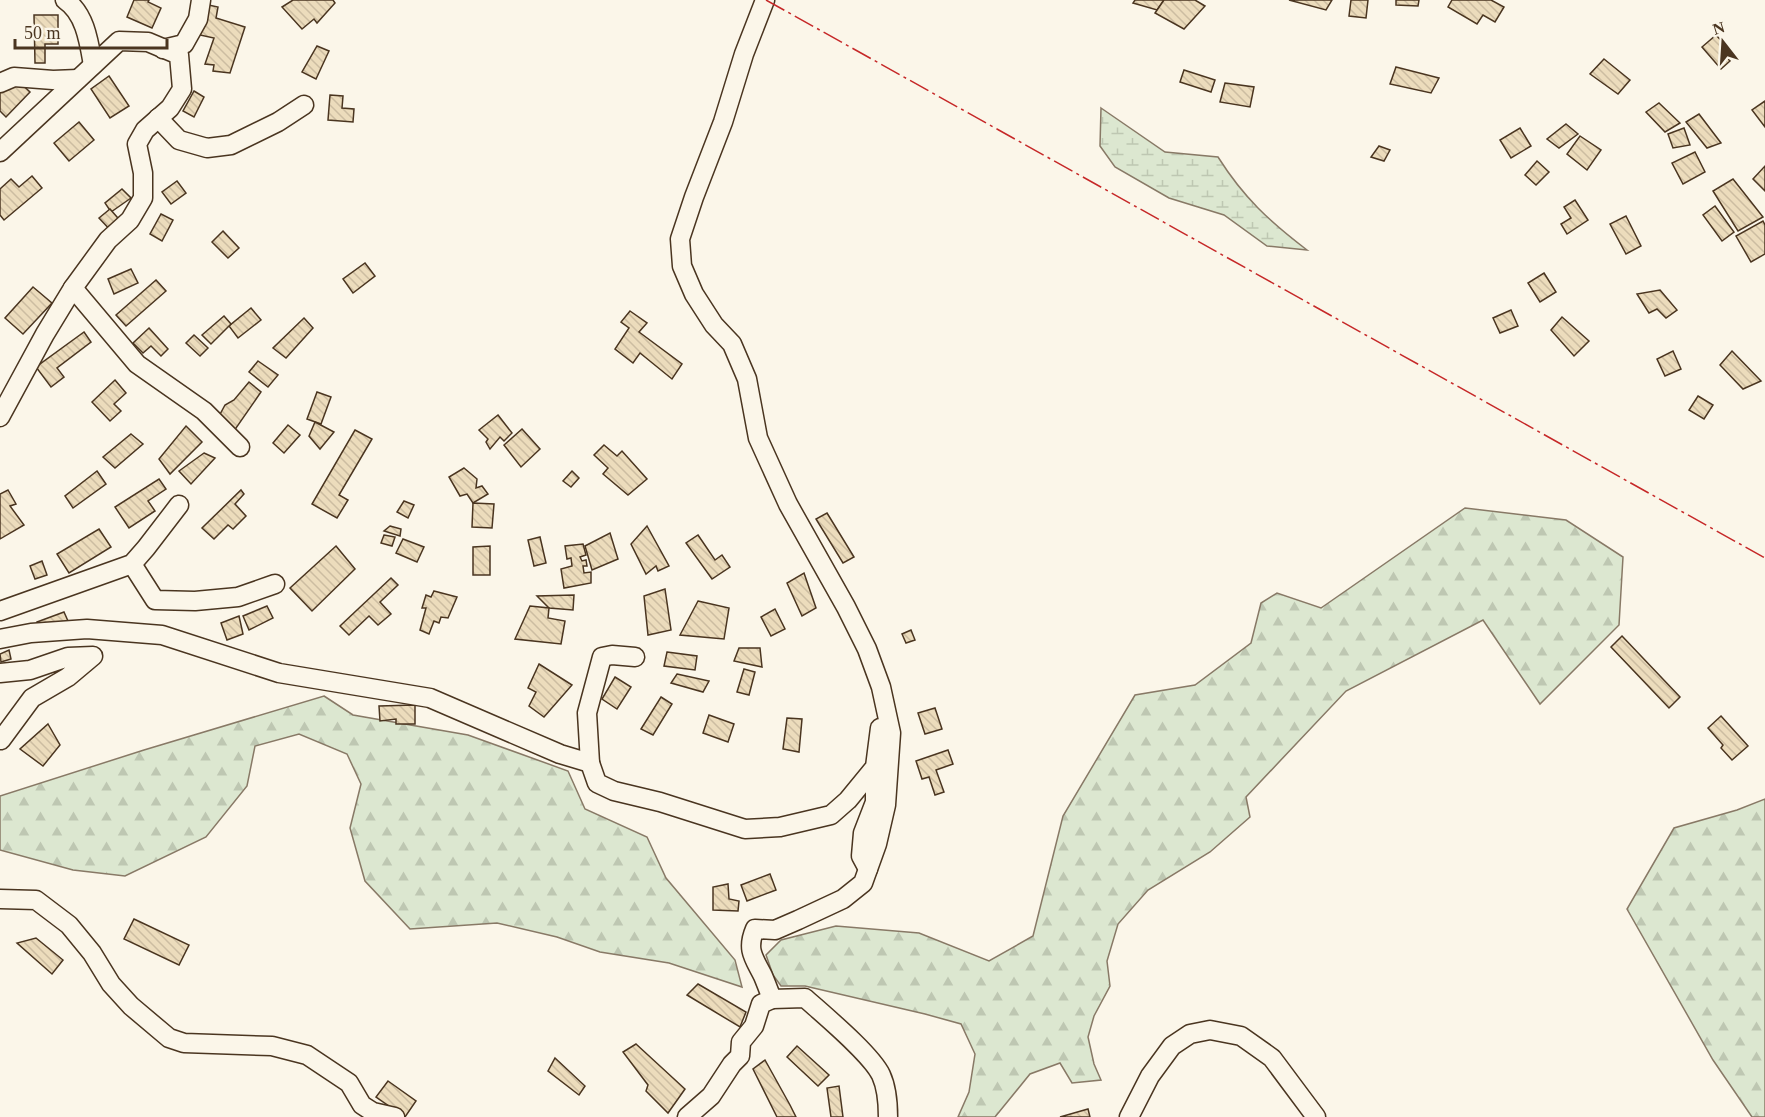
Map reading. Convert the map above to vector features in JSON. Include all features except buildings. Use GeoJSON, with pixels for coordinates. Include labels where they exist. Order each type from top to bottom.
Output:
{"type":"FeatureCollection","features":[{"type":"Feature","properties":{"kind":"street"},"geometry":{"type":"LineString","coordinates":[[65,0],[76,7],[89,39],[93,65]]}},
{"type":"Feature","properties":{"kind":"street"},"geometry":{"type":"LineString","coordinates":[[163,49],[184,44],[198,19],[201,0]]}},
{"type":"Feature","properties":{"kind":"street"},"geometry":{"type":"LineString","coordinates":[[765,0],[680,239],[682,266],[694,294],[714,325],[732,344],[747,379],[758,438],[788,504],[867,649],[884,700],[891,733],[886,805],[877,844],[863,883],[843,899],[775,930],[755,929],[752,937],[751,957],[772,999]]}},
{"type":"Feature","properties":{"kind":"street"},"geometry":{"type":"LineString","coordinates":[[0,152],[119,41],[148,42],[179,55],[182,89],[170,108],[145,130],[137,144],[143,173],[143,198],[130,220],[108,240],[73,288],[0,417]]}},
{"type":"Feature","properties":{"kind":"street"},"geometry":{"type":"LineString","coordinates":[[0,83],[14,77],[78,79]]}},
{"type":"Feature","properties":{"kind":"street"},"geometry":{"type":"LineString","coordinates":[[158,118],[179,140],[207,148],[231,145],[278,122],[304,105]]}},
{"type":"Feature","properties":{"kind":"street"},"geometry":{"type":"LineString","coordinates":[[73,288],[137,364],[204,411],[240,447]]}},
{"type":"Feature","properties":{"kind":"street"},"geometry":{"type":"LineString","coordinates":[[0,611],[132,564],[179,505]]}},
{"type":"Feature","properties":{"kind":"street"},"geometry":{"type":"LineString","coordinates":[[132,564],[155,600],[195,601],[238,597],[275,584]]}},
{"type":"Feature","properties":{"kind":"street"},"geometry":{"type":"LineString","coordinates":[[0,639],[31,633],[87,629],[162,635],[279,673],[430,698],[560,754],[590,763]]}},
{"type":"Feature","properties":{"kind":"street"},"geometry":{"type":"LineString","coordinates":[[635,657],[612,655],[602,657],[587,713],[590,763],[597,783],[614,791],[660,802],[745,829],[780,826],[831,815],[848,800],[875,767]]}},
{"type":"Feature","properties":{"kind":"street"},"geometry":{"type":"LineString","coordinates":[[0,673],[30,670],[68,657],[93,656],[68,677],[32,698],[1,740]]}},
{"type":"Feature","properties":{"kind":"street"},"geometry":{"type":"LineString","coordinates":[[868,869],[861,856],[862,832],[874,802],[875,767],[884,700]]}},
{"type":"Feature","properties":{"kind":"street"},"geometry":{"type":"LineString","coordinates":[[0,899],[36,900],[69,926],[92,953],[111,984],[131,1006],[169,1038],[184,1043],[272,1046],[307,1055],[349,1083],[362,1106],[373,1112],[395,1117]]}},
{"type":"Feature","properties":{"kind":"street"},"geometry":{"type":"LineString","coordinates":[[687,1117],[711,1095],[740,1056],[741,1042],[754,1026],[761,1004],[772,999],[805,998],[860,1050],[880,1074],[888,1100],[888,1117]]}},
{"type":"Feature","properties":{"kind":"street"},"geometry":{"type":"LineString","coordinates":[[1129,1117],[1150,1076],[1172,1046],[1190,1034],[1210,1030],[1241,1036],[1272,1058],[1316,1117]]}},
{"type":"Feature","properties":{"kind":"green space"},"geometry":{"type":"Polygon","coordinates":[[[1101,108],[1165,152],[1218,157],[1258,208],[1307,250],[1267,246],[1224,215],[1169,198],[1115,167],[1100,146],[1101,108]]]}},
{"type":"Feature","properties":{"kind":"green space"},"geometry":{"type":"Polygon","coordinates":[[[1465,508],[1566,520],[1623,557],[1619,625],[1540,704],[1483,620],[1346,691],[1246,797],[1250,817],[1210,852],[1148,890],[1118,924],[1107,961],[1110,986],[1094,1016],[1088,1037],[1094,1064],[1101,1080],[1072,1083],[1060,1063],[1030,1074],[995,1117],[958,1117],[969,1092],[975,1054],[961,1024],[805,986],[781,986],[773,975],[766,955],[781,940],[836,926],[919,933],[989,961],[1033,936],[1063,816],[1135,695],[1195,685],[1251,643],[1261,603],[1277,593],[1321,608],[1465,508]]]}},
{"type":"Feature","properties":{"kind":"green space"},"geometry":{"type":"Polygon","coordinates":[[[324,696],[353,715],[468,735],[568,771],[585,809],[647,837],[666,878],[735,960],[742,987],[669,963],[600,952],[557,937],[497,923],[410,929],[365,881],[350,828],[361,784],[347,754],[299,734],[255,746],[247,786],[206,837],[125,876],[73,870],[0,850],[0,796],[324,696]]]}},
{"type":"Feature","properties":{"kind":"green space"},"geometry":{"type":"Polygon","coordinates":[[[1765,799],[1765,1117],[1752,1117],[1713,1060],[1627,909],[1674,828],[1737,810],[1765,799]]]}},
{"type":"Feature","properties":{"kind":"power"},"geometry":{"type":"LineString","coordinates":[[766,0],[1765,558]]}}]}
